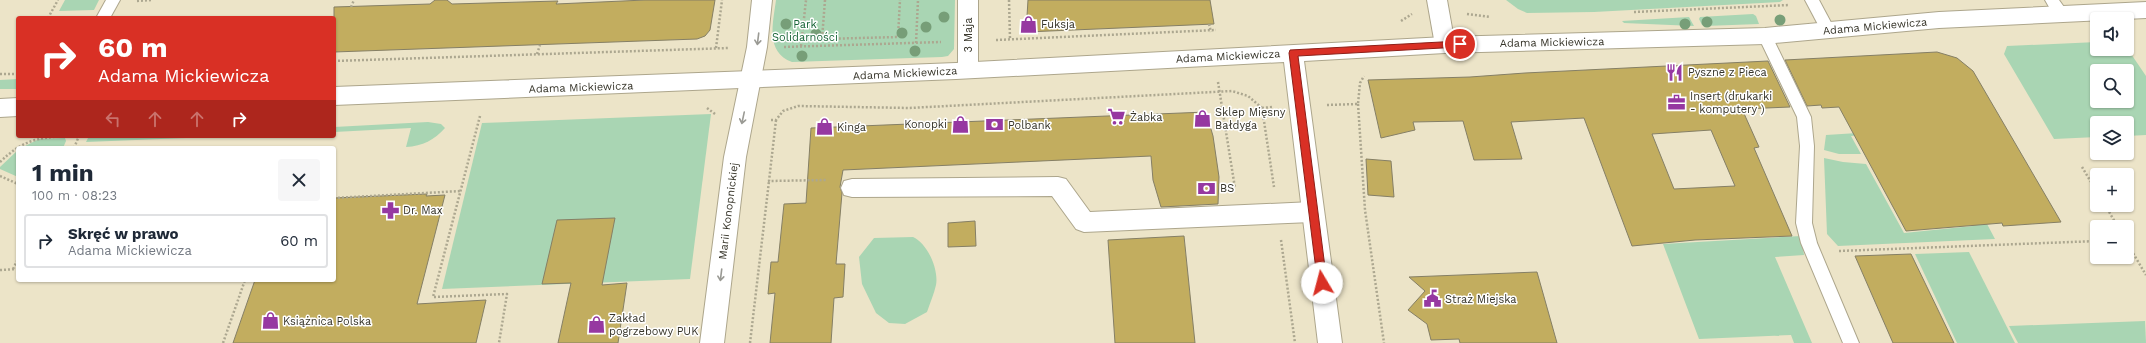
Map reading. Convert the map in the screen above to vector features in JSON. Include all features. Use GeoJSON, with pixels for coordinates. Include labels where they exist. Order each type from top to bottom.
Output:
{"type":"FeatureCollection","features":[{"type":"Feature","properties":{"kind":"street","name":"Marii Konopnickiej"},"geometry":{"type":"LineString","coordinates":[[712,343],[735,157],[756,47],[762,0]]}},
{"type":"Feature","properties":{"kind":"street","name":"3 Maja"},"geometry":{"type":"LineString","coordinates":[[968,0],[968,70]]}},
{"type":"Feature","properties":{"kind":"street"},"geometry":{"type":"LineString","coordinates":[[1437,0],[1445,45]]}},
{"type":"Feature","properties":{"kind":"street","name":"Adama Mickiewicza"},"geometry":{"type":"LineString","coordinates":[[336,96],[968,70],[1445,45],[1765,36],[1939,20],[2057,7],[2146,10]]}},
{"type":"Feature","properties":{"kind":"street"},"geometry":{"type":"LineString","coordinates":[[1293,53],[1312,212],[1330,343]]}},
{"type":"Feature","properties":{"kind":"street"},"geometry":{"type":"LineString","coordinates":[[0,108],[16,107]]}},
{"type":"Feature","properties":{"kind":"street"},"geometry":{"type":"LineString","coordinates":[[852,188],[1058,186],[1084,222],[1312,212]]}},
{"type":"Feature","properties":{"kind":"lane"},"geometry":{"type":"LineString","coordinates":[[104,16],[113,0]]}},
{"type":"Feature","properties":{"kind":"lane"},"geometry":{"type":"LineString","coordinates":[[1813,2],[1828,30]]}},
{"type":"Feature","properties":{"kind":"lane"},"geometry":{"type":"LineString","coordinates":[[1765,36],[1804,117],[1807,146],[1804,223],[1809,243],[1851,343]]}},
{"type":"Feature","properties":{"kind":"path"},"geometry":{"type":"LineString","coordinates":[[49,16],[58,0]]}},
{"type":"Feature","properties":{"kind":"path"},"geometry":{"type":"LineString","coordinates":[[351,7],[354,0]]}},
{"type":"Feature","properties":{"kind":"path"},"geometry":{"type":"LineString","coordinates":[[716,48],[722,0]]}},
{"type":"Feature","properties":{"kind":"path"},"geometry":{"type":"LineString","coordinates":[[801,46],[806,0]]}},
{"type":"Feature","properties":{"kind":"path"},"geometry":{"type":"LineString","coordinates":[[825,0],[822,39],[898,37],[900,0]]}},
{"type":"Feature","properties":{"kind":"path"},"geometry":{"type":"LineString","coordinates":[[916,43],[918,0]]}},
{"type":"Feature","properties":{"kind":"path"},"geometry":{"type":"LineString","coordinates":[[1009,0],[1010,39]]}},
{"type":"Feature","properties":{"kind":"path"},"geometry":{"type":"LineString","coordinates":[[1626,13],[1813,2]]}},
{"type":"Feature","properties":{"kind":"path"},"geometry":{"type":"LineString","coordinates":[[1397,22],[1416,13]]}},
{"type":"Feature","properties":{"kind":"path"},"geometry":{"type":"LineString","coordinates":[[1464,14],[1496,17]]}},
{"type":"Feature","properties":{"kind":"path"},"geometry":{"type":"LineString","coordinates":[[1209,24],[1211,30]]}},
{"type":"Feature","properties":{"kind":"path"},"geometry":{"type":"LineString","coordinates":[[336,61],[716,48],[862,45],[1218,30]]}},
{"type":"Feature","properties":{"kind":"path"},"geometry":{"type":"LineString","coordinates":[[862,38],[862,45]]}},
{"type":"Feature","properties":{"kind":"path"},"geometry":{"type":"LineString","coordinates":[[537,54],[540,45]]}},
{"type":"Feature","properties":{"kind":"path"},"geometry":{"type":"LineString","coordinates":[[0,74],[16,73]]}},
{"type":"Feature","properties":{"kind":"path"},"geometry":{"type":"LineString","coordinates":[[1220,90],[1240,214]]}},
{"type":"Feature","properties":{"kind":"path"},"geometry":{"type":"LineString","coordinates":[[798,106],[909,108],[1220,90],[1243,93],[1255,100],[1262,108],[1278,213],[1295,343]]}},
{"type":"Feature","properties":{"kind":"path"},"geometry":{"type":"LineString","coordinates":[[1358,104],[1365,210],[1384,343]]}},
{"type":"Feature","properties":{"kind":"path"},"geometry":{"type":"LineString","coordinates":[[480,116],[433,297],[507,294],[498,343]]}},
{"type":"Feature","properties":{"kind":"path"},"geometry":{"type":"LineString","coordinates":[[750,343],[776,120]]}},
{"type":"Feature","properties":{"kind":"path"},"geometry":{"type":"LineString","coordinates":[[21,146],[34,138]]}},
{"type":"Feature","properties":{"kind":"path"},"geometry":{"type":"LineString","coordinates":[[0,162],[16,149]]}},
{"type":"Feature","properties":{"kind":"path"},"geometry":{"type":"LineString","coordinates":[[2082,167],[2090,180]]}},
{"type":"Feature","properties":{"kind":"path"},"geometry":{"type":"LineString","coordinates":[[0,176],[16,183]]}},
{"type":"Feature","properties":{"kind":"path"},"geometry":{"type":"LineString","coordinates":[[769,181],[823,178],[852,188]]}},
{"type":"Feature","properties":{"kind":"path"},"geometry":{"type":"LineString","coordinates":[[336,198],[461,191]]}},
{"type":"Feature","properties":{"kind":"path"},"geometry":{"type":"LineString","coordinates":[[1837,251],[2090,241]]}},
{"type":"Feature","properties":{"kind":"path"},"geometry":{"type":"LineString","coordinates":[[2134,255],[2146,275]]}},
{"type":"Feature","properties":{"kind":"path"},"geometry":{"type":"LineString","coordinates":[[13,270],[16,263]]}},
{"type":"Feature","properties":{"kind":"path"},"geometry":{"type":"LineString","coordinates":[[0,270],[16,269]]}},
{"type":"Feature","properties":{"kind":"path"},"geometry":{"type":"LineString","coordinates":[[223,343],[244,282]]}},
{"type":"Feature","properties":{"kind":"green space"},"geometry":{"type":"Polygon","coordinates":[[[65,0],[99,0],[94,10],[59,11],[65,0]]]}},
{"type":"Feature","properties":{"kind":"green space","name":"Park Solidarności"},"geometry":{"type":"Polygon","coordinates":[[[776,0],[955,0],[954,49],[948,56],[942,57],[792,62],[783,57],[774,44],[773,18],[776,0]]]}},
{"type":"Feature","properties":{"kind":"green space"},"geometry":{"type":"Polygon","coordinates":[[[1506,0],[1783,0],[1780,2],[1594,12],[1527,13],[1518,9],[1506,0]]]}},
{"type":"Feature","properties":{"kind":"green space"},"geometry":{"type":"Polygon","coordinates":[[[1753,14],[1756,16],[1759,24],[1705,26],[1702,25],[1699,19],[1700,17],[1753,14]]]}},
{"type":"Feature","properties":{"kind":"green space"},"geometry":{"type":"Polygon","coordinates":[[[1689,17],[1694,26],[1624,23],[1622,21],[1689,17]]]}},
{"type":"Feature","properties":{"kind":"green space"},"geometry":{"type":"Polygon","coordinates":[[[2090,42],[2090,56],[2132,56],[2146,76],[2146,135],[2134,136],[2134,116],[2090,116],[2090,137],[2054,139],[2004,54],[2007,46],[2090,42]]]}},
{"type":"Feature","properties":{"kind":"green space"},"geometry":{"type":"Polygon","coordinates":[[[16,79],[16,89],[0,89],[0,80],[16,79]]]}},
{"type":"Feature","properties":{"kind":"green space"},"geometry":{"type":"Polygon","coordinates":[[[711,114],[690,279],[442,289],[482,123],[711,114]]]}},
{"type":"Feature","properties":{"kind":"green space"},"geometry":{"type":"Polygon","coordinates":[[[428,122],[441,124],[445,128],[428,142],[406,147],[411,128],[336,132],[336,127],[428,122]]]}},
{"type":"Feature","properties":{"kind":"green space"},"geometry":{"type":"Polygon","coordinates":[[[1936,128],[1995,239],[1838,246],[1827,234],[1824,158],[1843,162],[1866,164],[1904,233],[1973,226],[1941,170],[1927,130],[1851,136],[1861,154],[1839,154],[1824,150],[1826,135],[1936,128]]]}},
{"type":"Feature","properties":{"kind":"green space"},"geometry":{"type":"Polygon","coordinates":[[[65,138],[66,141],[64,146],[25,146],[39,139],[65,138]]]}},
{"type":"Feature","properties":{"kind":"green space"},"geometry":{"type":"Polygon","coordinates":[[[88,138],[186,138],[86,142],[88,138]]]}},
{"type":"Feature","properties":{"kind":"green space"},"geometry":{"type":"Polygon","coordinates":[[[16,152],[16,176],[0,169],[0,167],[16,152]]]}},
{"type":"Feature","properties":{"kind":"green space"},"geometry":{"type":"Polygon","coordinates":[[[1801,236],[1804,255],[1775,257],[1812,343],[1794,343],[1791,335],[1699,339],[1663,244],[1801,236]]]}},
{"type":"Feature","properties":{"kind":"green space"},"geometry":{"type":"Polygon","coordinates":[[[913,237],[923,245],[931,257],[936,272],[936,285],[927,312],[905,324],[889,323],[876,313],[862,284],[859,257],[874,238],[913,237]]]}},
{"type":"Feature","properties":{"kind":"green space"},"geometry":{"type":"Polygon","coordinates":[[[1969,252],[2015,343],[1957,343],[1915,254],[1969,252]]]}},
{"type":"Feature","properties":{"kind":"green space"},"geometry":{"type":"Polygon","coordinates":[[[2145,321],[2146,343],[2018,343],[2009,326],[2145,321]]]}},
{"type":"Feature","properties":{"kind":"building"},"geometry":{"type":"Polygon","coordinates":[[[435,0],[447,0],[452,4],[558,1],[556,4],[645,0],[715,0],[710,30],[705,36],[697,39],[336,52],[336,16],[334,16],[334,7],[430,4],[435,0]]]}},
{"type":"Feature","properties":{"kind":"building"},"geometry":{"type":"Polygon","coordinates":[[[1028,0],[1210,0],[1214,24],[1026,32],[1028,0]]]}},
{"type":"Feature","properties":{"kind":"building"},"geometry":{"type":"Polygon","coordinates":[[[1937,52],[1957,58],[1973,71],[2061,222],[2003,226],[2002,223],[1906,231],[1839,107],[1822,108],[1821,105],[1807,106],[1785,60],[1937,52]]]}},
{"type":"Feature","properties":{"kind":"building"},"geometry":{"type":"Polygon","coordinates":[[[1768,61],[1790,107],[1742,109],[1759,147],[1754,148],[1792,236],[1695,240],[1632,246],[1584,118],[1511,122],[1522,159],[1474,160],[1463,121],[1413,122],[1415,130],[1381,138],[1368,80],[1470,77],[1768,61]],[[1711,130],[1652,134],[1674,189],[1735,186],[1711,130]]]}},
{"type":"Feature","properties":{"kind":"building"},"geometry":{"type":"Polygon","coordinates":[[[1206,112],[1213,136],[1219,177],[1218,204],[1161,207],[1153,180],[1151,156],[843,170],[840,187],[842,193],[836,264],[845,264],[843,297],[834,298],[831,343],[770,343],[775,293],[768,294],[771,262],[778,262],[784,204],[806,203],[811,128],[1206,112]]]}},
{"type":"Feature","properties":{"kind":"building"},"geometry":{"type":"Polygon","coordinates":[[[1366,159],[1391,161],[1394,197],[1368,195],[1366,159]]]}},
{"type":"Feature","properties":{"kind":"building"},"geometry":{"type":"Polygon","coordinates":[[[427,194],[426,196],[445,195],[417,304],[486,300],[476,343],[233,343],[254,282],[336,282],[336,198],[427,194]]]}},
{"type":"Feature","properties":{"kind":"building"},"geometry":{"type":"Polygon","coordinates":[[[615,218],[602,285],[627,283],[618,343],[558,343],[571,283],[542,284],[557,220],[615,218]]]}},
{"type":"Feature","properties":{"kind":"building"},"geometry":{"type":"Polygon","coordinates":[[[975,221],[976,246],[948,247],[948,223],[975,221]]]}},
{"type":"Feature","properties":{"kind":"building"},"geometry":{"type":"Polygon","coordinates":[[[1184,236],[1195,343],[1115,343],[1108,240],[1184,236]]]}},
{"type":"Feature","properties":{"kind":"building"},"geometry":{"type":"Polygon","coordinates":[[[1911,254],[1954,343],[1893,343],[1855,256],[1911,254]]]}},
{"type":"Feature","properties":{"kind":"building"},"geometry":{"type":"Polygon","coordinates":[[[1537,272],[1557,343],[1460,343],[1459,339],[1431,340],[1427,324],[1408,310],[1425,291],[1409,277],[1537,272]]]}},
{"type":"Feature","properties":{"kind":"place","name":"Fuksja"},"geometry":{"type":"Point","coordinates":[1028,24]}},
{"type":"Feature","properties":{"kind":"place","name":"Pyszne z Pieca"},"geometry":{"type":"Point","coordinates":[1675,72]}},
{"type":"Feature","properties":{"kind":"place","name":"Insert (drukarki - komputery )"},"geometry":{"type":"Point","coordinates":[1677,102]}},
{"type":"Feature","properties":{"kind":"place","name":"Żabka"},"geometry":{"type":"Point","coordinates":[1117,117]}},
{"type":"Feature","properties":{"kind":"place","name":"Sklep Mięsny Bałdyga"},"geometry":{"type":"Point","coordinates":[1202,118]}},
{"type":"Feature","properties":{"kind":"place","name":"Konopki"},"geometry":{"type":"Point","coordinates":[960,124]}},
{"type":"Feature","properties":{"kind":"place","name":"Polbank"},"geometry":{"type":"Point","coordinates":[995,125]}},
{"type":"Feature","properties":{"kind":"place","name":"Kinga"},"geometry":{"type":"Point","coordinates":[824,127]}},
{"type":"Feature","properties":{"kind":"place","name":"BS"},"geometry":{"type":"Point","coordinates":[1207,188]}},
{"type":"Feature","properties":{"kind":"place","name":"Dr. Max"},"geometry":{"type":"Point","coordinates":[390,210]}},
{"type":"Feature","properties":{"kind":"place","name":"Straż Miejska"},"geometry":{"type":"Point","coordinates":[1432,299]}},
{"type":"Feature","properties":{"kind":"place","name":"Książnica Polska"},"geometry":{"type":"Point","coordinates":[270,321]}},
{"type":"Feature","properties":{"kind":"place","name":"Zakład pogrzebowy PUK"},"geometry":{"type":"Point","coordinates":[596,324]}},
{"type":"Feature","properties":{"kind":"route"},"geometry":{"type":"LineString","coordinates":[[1322,283],[1293,53],[1460,44]]}}]}
